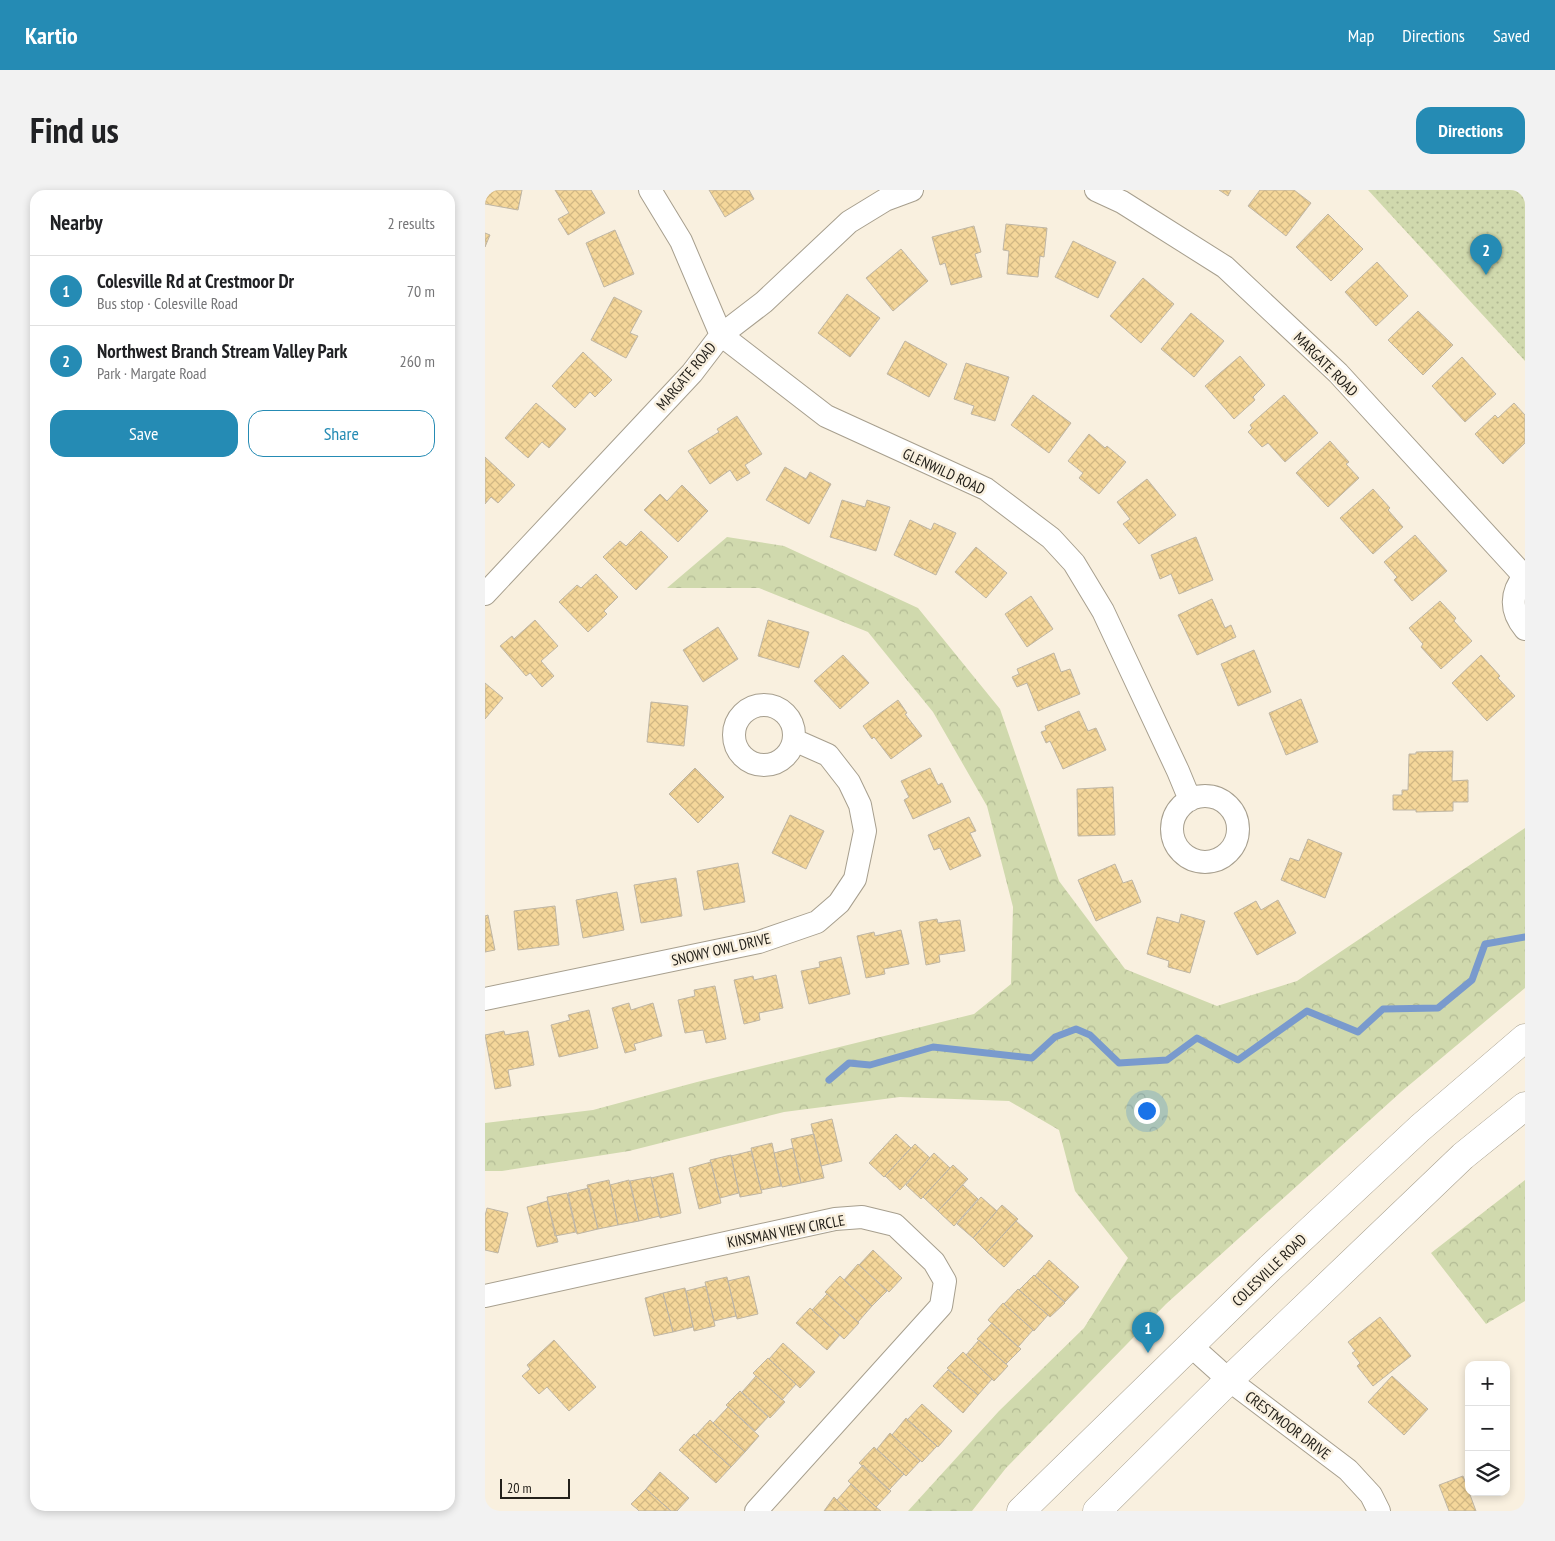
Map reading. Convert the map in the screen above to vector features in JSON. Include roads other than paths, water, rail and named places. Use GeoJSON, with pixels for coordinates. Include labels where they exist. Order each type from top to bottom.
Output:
{"type":"FeatureCollection","features":[{"type":"Feature","properties":{"kind":"highway","name":"COLESVILLE ROAD"},"geometry":{"type":"LineString","coordinates":[[1021,1511],[1270,1268],[1420,1128],[1525,1038]]}},
{"type":"Feature","properties":{"kind":"highway"},"geometry":{"type":"LineString","coordinates":[[1097,1511],[1229,1380],[1463,1156],[1525,1106]]}},
{"type":"Feature","properties":{"kind":"street","name":"GLENWILD ROAD"},"geometry":{"type":"LineString","coordinates":[[650,190],[681,241],[721,334],[826,416],[986,489],[1051,538],[1073,563],[1103,612],[1190,800]]}},
{"type":"Feature","properties":{"kind":"street","name":"MARGATE ROAD"},"geometry":{"type":"LineString","coordinates":[[485,594],[692,373],[721,334],[764,302],[849,222],[885,200],[912,190]]}},
{"type":"Feature","properties":{"kind":"street","name":"MARGATE ROAD"},"geometry":{"type":"LineString","coordinates":[[1095,190],[1122,202],[1225,267],[1338,373],[1525,576],[1517,586],[1513,598],[1514,610],[1525,628]]}},
{"type":"Feature","properties":{"kind":"street","name":"SNOWY OWL DRIVE"},"geometry":{"type":"LineString","coordinates":[[485,999],[759,942],[817,922],[839,903],[855,879],[865,830],[860,806],[849,782],[828,755],[794,740]]}},
{"type":"Feature","properties":{"kind":"street","name":"KINSMAN VIEW CIRCLE"},"geometry":{"type":"LineString","coordinates":[[485,1296],[835,1219],[862,1217],[895,1225],[934,1262],[945,1281],[941,1306],[756,1511]]}},
{"type":"Feature","properties":{"kind":"street","name":"CRESTMOOR DRIVE"},"geometry":{"type":"LineString","coordinates":[[1190,1346],[1229,1380],[1348,1470],[1371,1495],[1379,1511]]}},
{"type":"Feature","properties":{"kind":"waterway"},"geometry":{"type":"LineString","coordinates":[[829,1080],[849,1063],[870,1065],[933,1047],[1032,1058],[1055,1037],[1076,1029],[1090,1035],[1119,1063],[1167,1060],[1197,1038],[1238,1060],[1307,1011],[1358,1032],[1383,1009],[1438,1008],[1472,980],[1485,944],[1525,937]]}},
{"type":"Feature","properties":{"kind":"place","name":"Northwest Branch Stream Valley Park"},"geometry":{"type":"Point","coordinates":[1486,275]}},
{"type":"Feature","properties":{"kind":"place","name":"Colesville Rd at Crestmoor Dr"},"geometry":{"type":"Point","coordinates":[1148,1353]}}]}
